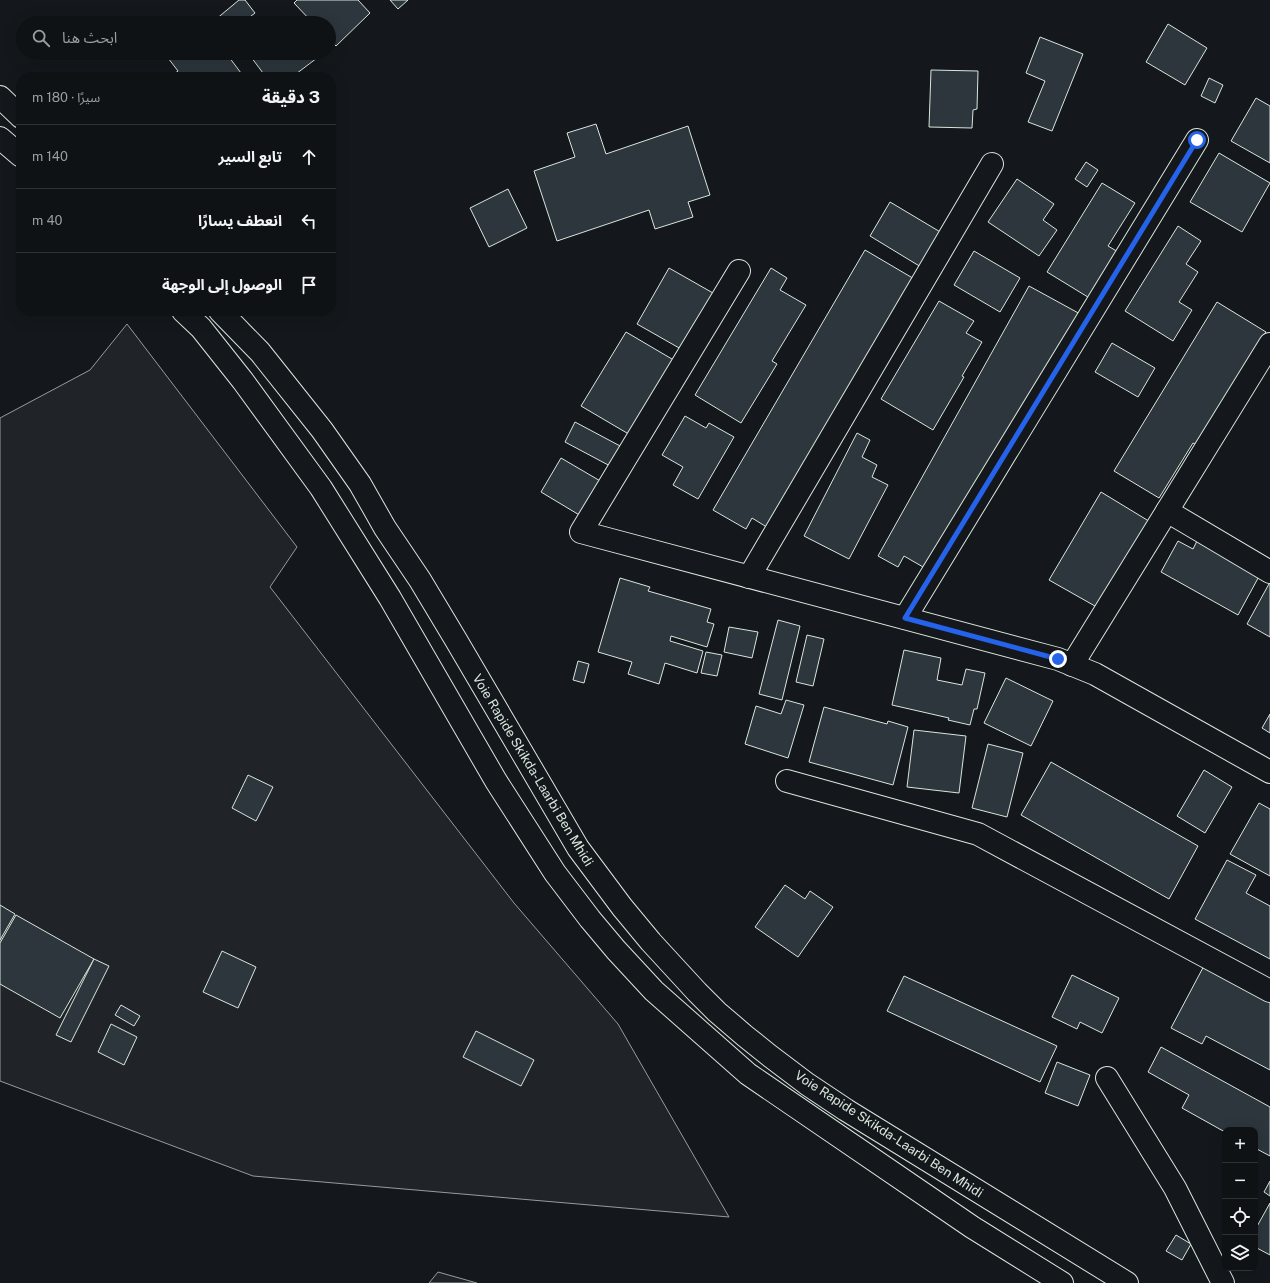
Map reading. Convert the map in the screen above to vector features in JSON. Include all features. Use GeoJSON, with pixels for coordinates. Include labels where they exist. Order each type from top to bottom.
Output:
{"type":"FeatureCollection","features":[{"type":"Feature","properties":{"kind":"main road"},"geometry":{"type":"LineString","coordinates":[[0,97],[16,112]]}},
{"type":"Feature","properties":{"kind":"main road"},"geometry":{"type":"LineString","coordinates":[[0,138],[16,152]]}},
{"type":"Feature","properties":{"kind":"main road"},"geometry":{"type":"LineString","coordinates":[[905,618],[1197,140]]}},
{"type":"Feature","properties":{"kind":"main road"},"geometry":{"type":"LineString","coordinates":[[749,577],[992,164]]}},
{"type":"Feature","properties":{"kind":"main road"},"geometry":{"type":"LineString","coordinates":[[738,271],[581,532],[1058,659],[1095,674],[1270,772]]}},
{"type":"Feature","properties":{"kind":"main road"},"geometry":{"type":"LineString","coordinates":[[189,316],[201,328],[243,381],[288,440],[321,488],[390,598],[496,780],[555,873],[616,950],[654,991],[748,1074],[972,1227],[1062,1283]]}},
{"type":"Feature","properties":{"kind":"main road","name":"Voie Rapide Skikda-Laarbi Ben Mhidi"},"geometry":{"type":"LineString","coordinates":[[225,316],[260,352],[322,430],[360,484],[385,528],[424,587],[578,848],[622,907],[674,968],[702,997],[745,1036],[807,1084],[846,1110],[1127,1283]]}},
{"type":"Feature","properties":{"kind":"main road"},"geometry":{"type":"LineString","coordinates":[[1072,665],[1270,344]]}},
{"type":"Feature","properties":{"kind":"main road"},"geometry":{"type":"LineString","coordinates":[[1167,511],[1270,572]]}},
{"type":"Feature","properties":{"kind":"main road"},"geometry":{"type":"LineString","coordinates":[[787,781],[978,834],[1270,991]]}},
{"type":"Feature","properties":{"kind":"main road"},"geometry":{"type":"LineString","coordinates":[[1107,1078],[1175,1188],[1223,1283]]}},
{"type":"Feature","properties":{"kind":"shaded area"},"geometry":{"type":"Polygon","coordinates":[[[127,324],[297,547],[270,587],[514,903],[618,1024],[729,1217],[253,1176],[0,1081],[0,418],[90,370],[127,324]]]}},
{"type":"Feature","properties":{"kind":"shaded area"},"geometry":{"type":"Polygon","coordinates":[[[438,1272],[477,1283],[429,1283],[438,1272]]]}},
{"type":"Feature","properties":{"kind":"building"},"geometry":{"type":"Polygon","coordinates":[[[239,0],[245,0],[255,13],[251,16],[220,16],[239,0]]]}},
{"type":"Feature","properties":{"kind":"building"},"geometry":{"type":"Polygon","coordinates":[[[297,0],[358,0],[370,13],[336,46],[336,16],[306,16],[294,3],[297,0]]]}},
{"type":"Feature","properties":{"kind":"building"},"geometry":{"type":"Polygon","coordinates":[[[390,0],[408,0],[398,9],[390,0]]]}},
{"type":"Feature","properties":{"kind":"building"},"geometry":{"type":"Polygon","coordinates":[[[1168,24],[1207,48],[1185,85],[1146,62],[1168,24]]]}},
{"type":"Feature","properties":{"kind":"building"},"geometry":{"type":"Polygon","coordinates":[[[1040,37],[1083,54],[1052,131],[1028,122],[1045,81],[1026,73],[1040,37]]]}},
{"type":"Feature","properties":{"kind":"building"},"geometry":{"type":"Polygon","coordinates":[[[170,60],[231,60],[240,72],[177,72],[178,71],[170,60]]]}},
{"type":"Feature","properties":{"kind":"building"},"geometry":{"type":"Polygon","coordinates":[[[253,60],[314,60],[299,72],[262,72],[253,60]]]}},
{"type":"Feature","properties":{"kind":"building"},"geometry":{"type":"Polygon","coordinates":[[[931,70],[978,71],[977,109],[973,110],[972,128],[929,127],[931,70]]]}},
{"type":"Feature","properties":{"kind":"building"},"geometry":{"type":"Polygon","coordinates":[[[1209,78],[1223,85],[1215,103],[1201,96],[1209,78]]]}},
{"type":"Feature","properties":{"kind":"building"},"geometry":{"type":"Polygon","coordinates":[[[1256,98],[1270,106],[1270,163],[1231,141],[1256,98]]]}},
{"type":"Feature","properties":{"kind":"building"},"geometry":{"type":"Polygon","coordinates":[[[596,124],[606,154],[688,126],[710,195],[688,202],[693,217],[655,229],[649,210],[557,241],[534,171],[575,157],[567,133],[596,124]]]}},
{"type":"Feature","properties":{"kind":"building"},"geometry":{"type":"Polygon","coordinates":[[[1219,153],[1270,183],[1242,232],[1190,202],[1219,153]]]}},
{"type":"Feature","properties":{"kind":"building"},"geometry":{"type":"Polygon","coordinates":[[[1086,162],[1098,170],[1087,187],[1075,179],[1086,162]]]}},
{"type":"Feature","properties":{"kind":"building"},"geometry":{"type":"Polygon","coordinates":[[[1017,179],[1054,204],[1043,220],[1057,230],[1039,256],[988,222],[1017,179]]]}},
{"type":"Feature","properties":{"kind":"building"},"geometry":{"type":"Polygon","coordinates":[[[1102,183],[1135,203],[1108,246],[1125,256],[1096,302],[1047,272],[1102,183]]]}},
{"type":"Feature","properties":{"kind":"building"},"geometry":{"type":"Polygon","coordinates":[[[508,189],[527,228],[489,247],[470,208],[508,189]]]}},
{"type":"Feature","properties":{"kind":"building"},"geometry":{"type":"Polygon","coordinates":[[[890,202],[942,233],[921,267],[870,236],[890,202]]]}},
{"type":"Feature","properties":{"kind":"building"},"geometry":{"type":"Polygon","coordinates":[[[1178,226],[1201,241],[1186,264],[1198,272],[1179,302],[1192,310],[1173,341],[1125,311],[1178,226]]]}},
{"type":"Feature","properties":{"kind":"building"},"geometry":{"type":"Polygon","coordinates":[[[865,250],[916,280],[770,529],[752,518],[746,529],[713,510],[865,250]]]}},
{"type":"Feature","properties":{"kind":"building"},"geometry":{"type":"Polygon","coordinates":[[[974,251],[1020,278],[1000,312],[954,285],[974,251]]]}},
{"type":"Feature","properties":{"kind":"building"},"geometry":{"type":"Polygon","coordinates":[[[669,268],[720,297],[688,353],[637,324],[669,268]]]}},
{"type":"Feature","properties":{"kind":"building"},"geometry":{"type":"Polygon","coordinates":[[[771,268],[787,278],[780,290],[806,305],[772,361],[777,364],[741,423],[695,395],[771,268]]]}},
{"type":"Feature","properties":{"kind":"building"},"geometry":{"type":"Polygon","coordinates":[[[1029,286],[1082,315],[937,575],[904,556],[898,567],[878,556],[1029,286]]]}},
{"type":"Feature","properties":{"kind":"building"},"geometry":{"type":"Polygon","coordinates":[[[939,301],[974,321],[966,333],[982,342],[962,376],[964,377],[933,430],[881,399],[939,301]]]}},
{"type":"Feature","properties":{"kind":"building"},"geometry":{"type":"Polygon","coordinates":[[[1217,302],[1266,332],[1197,445],[1193,443],[1159,498],[1114,471],[1217,302]]]}},
{"type":"Feature","properties":{"kind":"building"},"geometry":{"type":"Polygon","coordinates":[[[626,332],[677,362],[632,436],[581,406],[626,332]]]}},
{"type":"Feature","properties":{"kind":"building"},"geometry":{"type":"Polygon","coordinates":[[[1112,343],[1155,368],[1138,397],[1095,372],[1112,343]]]}},
{"type":"Feature","properties":{"kind":"building"},"geometry":{"type":"Polygon","coordinates":[[[685,416],[706,428],[709,423],[734,437],[698,499],[673,485],[683,467],[662,455],[685,416]]]}},
{"type":"Feature","properties":{"kind":"building"},"geometry":{"type":"Polygon","coordinates":[[[575,422],[622,447],[612,467],[565,442],[575,422]]]}},
{"type":"Feature","properties":{"kind":"building"},"geometry":{"type":"Polygon","coordinates":[[[857,433],[870,440],[862,457],[877,465],[872,477],[888,485],[849,559],[804,536],[857,433]]]}},
{"type":"Feature","properties":{"kind":"building"},"geometry":{"type":"Polygon","coordinates":[[[561,458],[602,482],[581,516],[541,492],[561,458]]]}},
{"type":"Feature","properties":{"kind":"building"},"geometry":{"type":"Polygon","coordinates":[[[1101,492],[1152,523],[1102,610],[1049,580],[1101,492]]]}},
{"type":"Feature","properties":{"kind":"building"},"geometry":{"type":"Polygon","coordinates":[[[1200,535],[1263,569],[1238,615],[1161,572],[1178,541],[1193,549],[1200,535]]]}},
{"type":"Feature","properties":{"kind":"building"},"geometry":{"type":"Polygon","coordinates":[[[620,578],[650,587],[648,591],[711,609],[707,622],[714,624],[707,647],[671,636],[670,641],[703,651],[697,673],[665,663],[659,684],[628,674],[632,662],[598,652],[620,578]]]}},
{"type":"Feature","properties":{"kind":"building"},"geometry":{"type":"Polygon","coordinates":[[[1270,582],[1270,637],[1247,624],[1270,582]]]}},
{"type":"Feature","properties":{"kind":"building"},"geometry":{"type":"Polygon","coordinates":[[[778,620],[800,626],[782,700],[759,694],[778,620]]]}},
{"type":"Feature","properties":{"kind":"building"},"geometry":{"type":"Polygon","coordinates":[[[729,627],[758,632],[752,658],[724,652],[729,627]]]}},
{"type":"Feature","properties":{"kind":"building"},"geometry":{"type":"Polygon","coordinates":[[[807,635],[824,639],[813,686],[796,682],[807,635]]]}},
{"type":"Feature","properties":{"kind":"building"},"geometry":{"type":"Polygon","coordinates":[[[904,650],[941,658],[937,680],[962,685],[966,669],[985,673],[977,709],[974,709],[970,725],[948,720],[949,718],[892,705],[904,650]]]}},
{"type":"Feature","properties":{"kind":"building"},"geometry":{"type":"Polygon","coordinates":[[[706,652],[722,655],[717,676],[701,673],[706,652]]]}},
{"type":"Feature","properties":{"kind":"building"},"geometry":{"type":"Polygon","coordinates":[[[578,661],[589,664],[584,683],[573,680],[578,661]]]}},
{"type":"Feature","properties":{"kind":"building"},"geometry":{"type":"Polygon","coordinates":[[[1006,678],[1053,701],[1031,746],[984,723],[1006,678]]]}},
{"type":"Feature","properties":{"kind":"building"},"geometry":{"type":"Polygon","coordinates":[[[786,700],[804,705],[788,758],[745,744],[756,706],[781,714],[786,700]]]}},
{"type":"Feature","properties":{"kind":"building"},"geometry":{"type":"Polygon","coordinates":[[[824,707],[887,724],[888,721],[908,727],[893,785],[809,762],[824,707]]]}},
{"type":"Feature","properties":{"kind":"building"},"geometry":{"type":"Polygon","coordinates":[[[1270,714],[1270,733],[1262,728],[1270,714]]]}},
{"type":"Feature","properties":{"kind":"building"},"geometry":{"type":"Polygon","coordinates":[[[914,730],[966,736],[959,793],[907,787],[914,730]]]}},
{"type":"Feature","properties":{"kind":"building"},"geometry":{"type":"Polygon","coordinates":[[[988,744],[1023,753],[1007,817],[972,808],[988,744]]]}},
{"type":"Feature","properties":{"kind":"building"},"geometry":{"type":"Polygon","coordinates":[[[1051,762],[1198,846],[1169,899],[1021,815],[1051,762]]]}},
{"type":"Feature","properties":{"kind":"building"},"geometry":{"type":"Polygon","coordinates":[[[1204,770],[1232,787],[1205,833],[1177,816],[1204,770]]]}},
{"type":"Feature","properties":{"kind":"building"},"geometry":{"type":"Polygon","coordinates":[[[248,775],[273,787],[256,821],[232,808],[248,775]]]}},
{"type":"Feature","properties":{"kind":"building"},"geometry":{"type":"Polygon","coordinates":[[[1259,803],[1270,809],[1270,876],[1230,854],[1259,803]]]}},
{"type":"Feature","properties":{"kind":"building"},"geometry":{"type":"Polygon","coordinates":[[[1227,860],[1256,875],[1246,893],[1270,906],[1270,959],[1195,919],[1227,860]]]}},
{"type":"Feature","properties":{"kind":"building"},"geometry":{"type":"Polygon","coordinates":[[[785,885],[805,899],[810,891],[833,907],[798,957],[755,927],[785,885]]]}},
{"type":"Feature","properties":{"kind":"building"},"geometry":{"type":"Polygon","coordinates":[[[0,905],[15,914],[0,940],[0,905]]]}},
{"type":"Feature","properties":{"kind":"building"},"geometry":{"type":"Polygon","coordinates":[[[16,915],[94,959],[60,1018],[0,984],[0,943],[16,915]]]}},
{"type":"Feature","properties":{"kind":"building"},"geometry":{"type":"Polygon","coordinates":[[[222,951],[256,967],[238,1008],[203,992],[222,951]]]}},
{"type":"Feature","properties":{"kind":"building"},"geometry":{"type":"Polygon","coordinates":[[[94,959],[109,966],[71,1042],[56,1035],[94,959]]]}},
{"type":"Feature","properties":{"kind":"building"},"geometry":{"type":"Polygon","coordinates":[[[1206,962],[1270,993],[1270,1070],[1206,1036],[1202,1044],[1171,1028],[1206,962]]]}},
{"type":"Feature","properties":{"kind":"building"},"geometry":{"type":"Polygon","coordinates":[[[1072,975],[1119,998],[1102,1033],[1080,1022],[1077,1029],[1052,1017],[1072,975]]]}},
{"type":"Feature","properties":{"kind":"building"},"geometry":{"type":"Polygon","coordinates":[[[904,976],[1057,1046],[1040,1082],[887,1011],[904,976]]]}},
{"type":"Feature","properties":{"kind":"building"},"geometry":{"type":"Polygon","coordinates":[[[121,1005],[140,1016],[134,1026],[115,1015],[121,1005]]]}},
{"type":"Feature","properties":{"kind":"building"},"geometry":{"type":"Polygon","coordinates":[[[111,1024],[137,1037],[124,1065],[98,1052],[111,1024]]]}},
{"type":"Feature","properties":{"kind":"building"},"geometry":{"type":"Polygon","coordinates":[[[476,1031],[534,1060],[521,1086],[463,1057],[476,1031]]]}},
{"type":"Feature","properties":{"kind":"building"},"geometry":{"type":"Polygon","coordinates":[[[1161,1047],[1270,1107],[1270,1156],[1258,1150],[1258,1127],[1222,1127],[1222,1130],[1182,1108],[1189,1095],[1148,1072],[1161,1047]]]}},
{"type":"Feature","properties":{"kind":"building"},"geometry":{"type":"Polygon","coordinates":[[[1057,1062],[1090,1075],[1078,1106],[1045,1093],[1057,1062]]]}},
{"type":"Feature","properties":{"kind":"building"},"geometry":{"type":"Polygon","coordinates":[[[1270,1181],[1270,1196],[1264,1192],[1270,1181]]]}},
{"type":"Feature","properties":{"kind":"building"},"geometry":{"type":"Polygon","coordinates":[[[1270,1203],[1270,1255],[1258,1249],[1258,1225],[1270,1203]]]}},
{"type":"Feature","properties":{"kind":"building"},"geometry":{"type":"Polygon","coordinates":[[[1176,1235],[1191,1244],[1182,1260],[1166,1251],[1176,1235]]]}},
{"type":"Feature","properties":{"kind":"route"},"geometry":{"type":"LineString","coordinates":[[1058,659],[905,618],[1197,140]]}}]}
